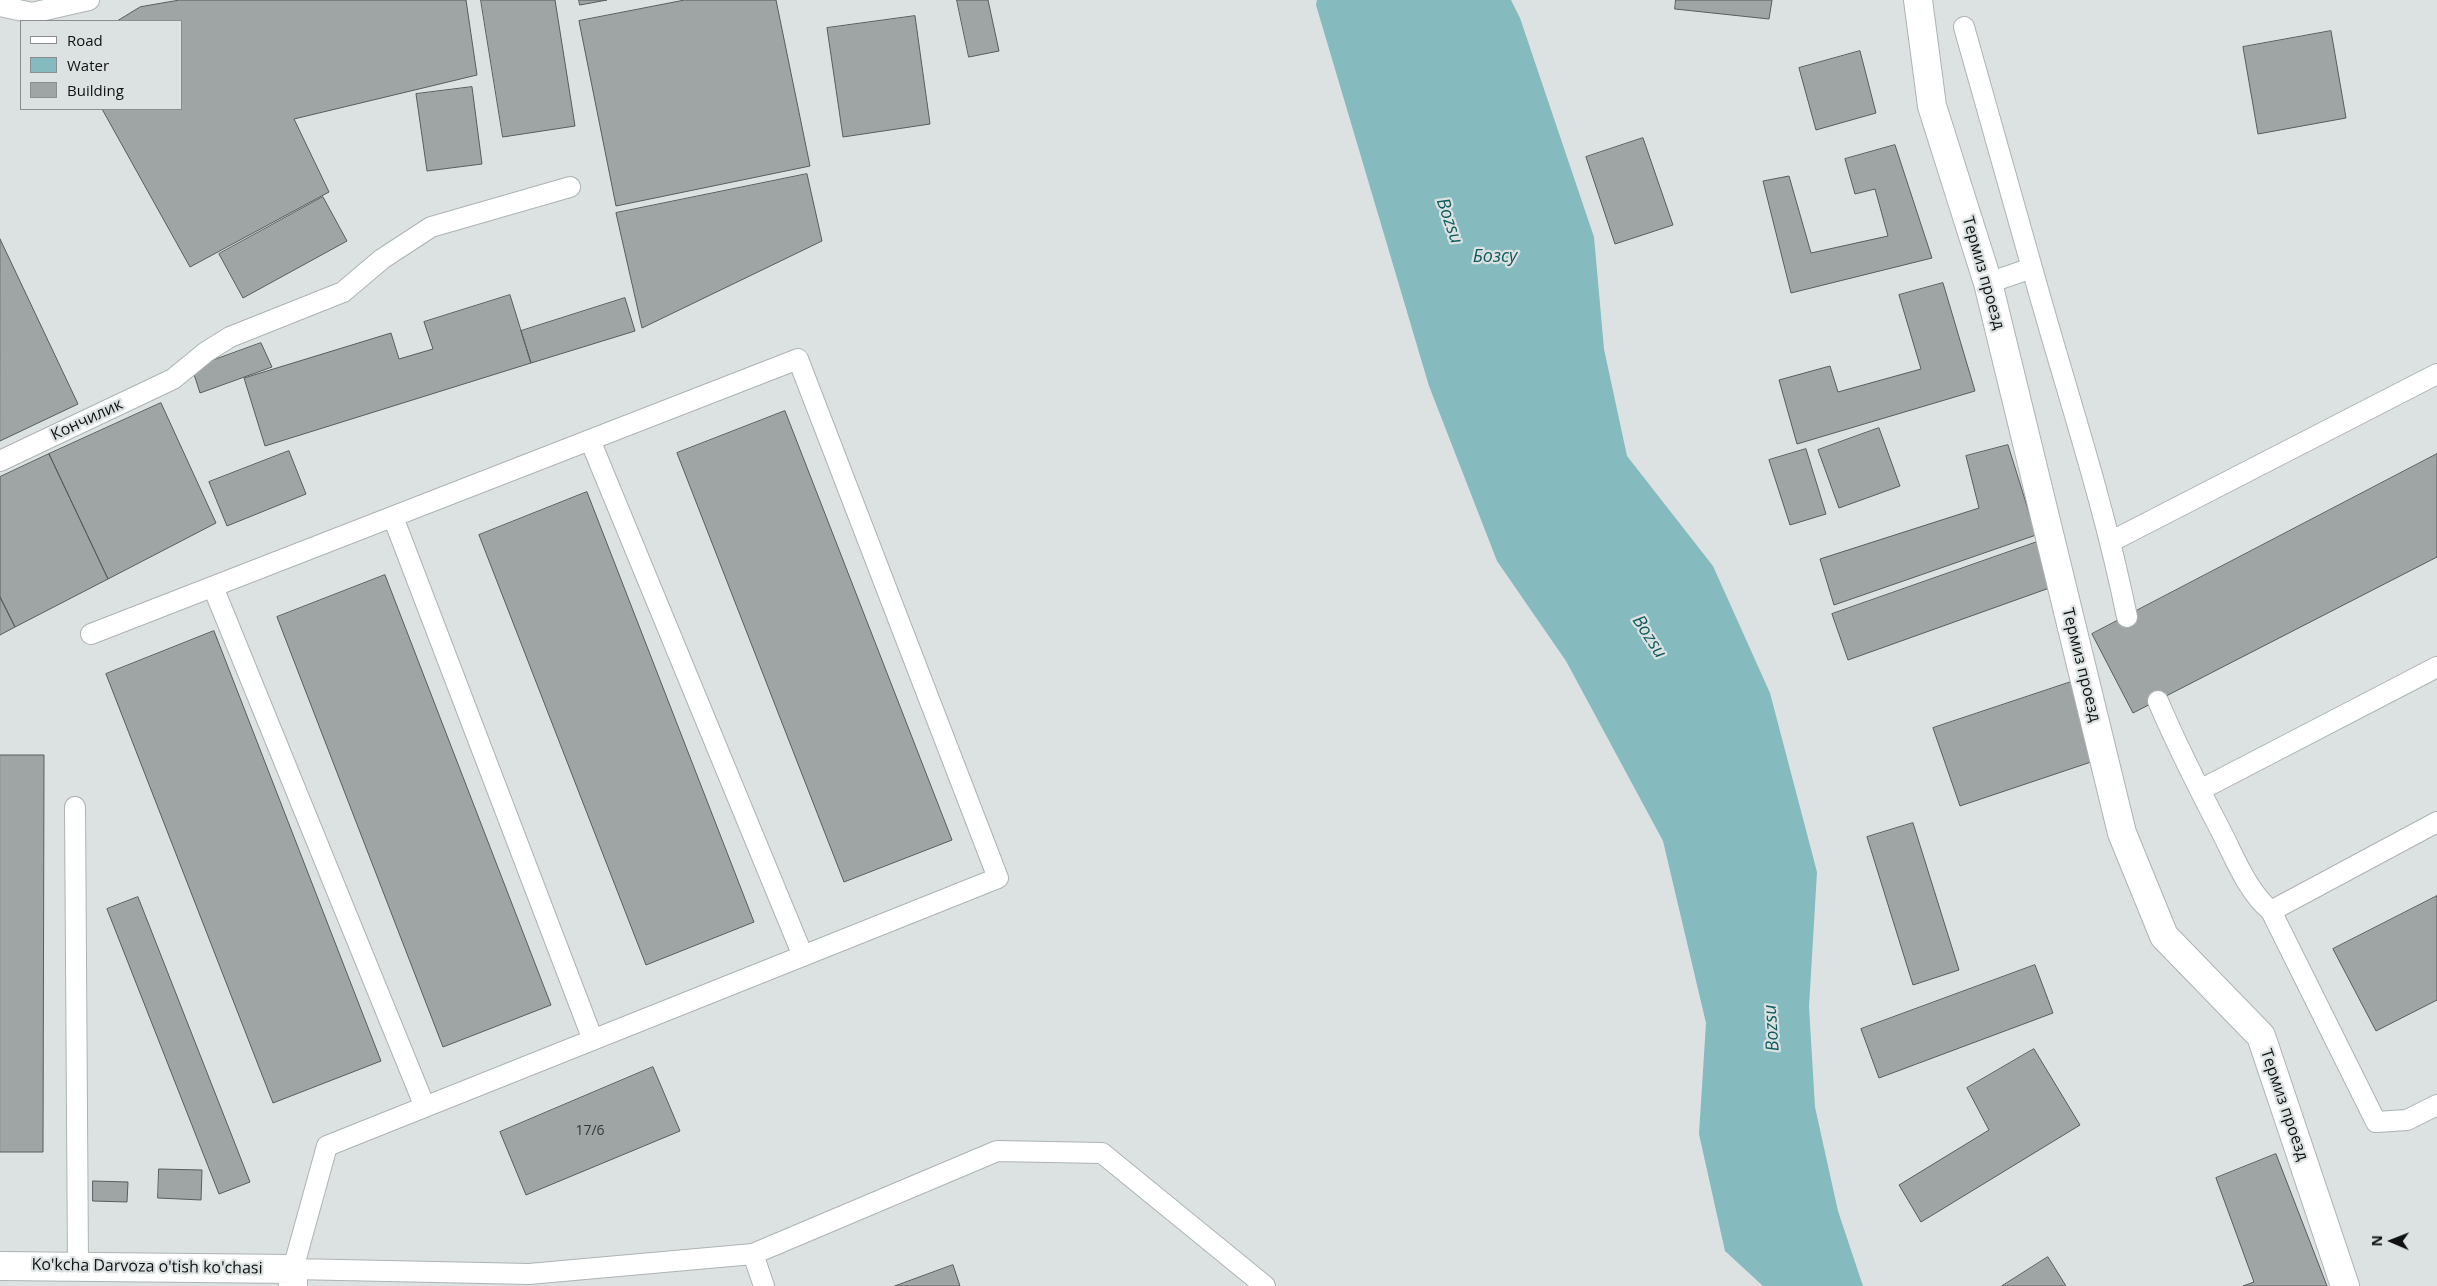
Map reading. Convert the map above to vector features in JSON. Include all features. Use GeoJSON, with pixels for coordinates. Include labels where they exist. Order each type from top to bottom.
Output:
{"type":"FeatureCollection","features":[{"type":"Feature","properties":{"kind":"street","name":"Термиз проезд"},"geometry":{"type":"LineString","coordinates":[[1918,0],[1932,106],[1988,283],[2122,833],[2164,936],[2261,1036],[2344,1286]]}},
{"type":"Feature","properties":{"kind":"street","name":"Ko'kcha Darvoza o'tish ko'chasi"},"geometry":{"type":"LineString","coordinates":[[0,1266],[78,1266],[293,1277]]}},
{"type":"Feature","properties":{"kind":"lane"},"geometry":{"type":"LineString","coordinates":[[0,6],[32,13],[89,0]]}},
{"type":"Feature","properties":{"kind":"lane"},"geometry":{"type":"LineString","coordinates":[[1964,27],[2066,392],[2094,478],[2127,617]]}},
{"type":"Feature","properties":{"kind":"lane","name":"Кончилик"},"geometry":{"type":"LineString","coordinates":[[0,461],[174,379],[206,352],[230,337],[343,292],[382,259],[431,227],[570,187]]}},
{"type":"Feature","properties":{"kind":"lane"},"geometry":{"type":"LineString","coordinates":[[1988,283],[2032,268]]}},
{"type":"Feature","properties":{"kind":"lane"},"geometry":{"type":"LineString","coordinates":[[91,634],[798,359],[998,878],[327,1146],[293,1277],[529,1274],[753,1254],[997,1151],[1102,1153],[1265,1286]]}},
{"type":"Feature","properties":{"kind":"lane"},"geometry":{"type":"LineString","coordinates":[[2110,542],[2437,374]]}},
{"type":"Feature","properties":{"kind":"lane"},"geometry":{"type":"LineString","coordinates":[[590,440],[803,956]]}},
{"type":"Feature","properties":{"kind":"lane"},"geometry":{"type":"LineString","coordinates":[[393,517],[593,1040]]}},
{"type":"Feature","properties":{"kind":"lane"},"geometry":{"type":"LineString","coordinates":[[213,586],[426,1107]]}},
{"type":"Feature","properties":{"kind":"lane"},"geometry":{"type":"LineString","coordinates":[[2200,790],[2437,667]]}},
{"type":"Feature","properties":{"kind":"lane"},"geometry":{"type":"LineString","coordinates":[[2158,701],[2200,790],[2255,894],[2270,912],[2376,1122],[2407,1120],[2437,1106]]}},
{"type":"Feature","properties":{"kind":"lane"},"geometry":{"type":"LineString","coordinates":[[75,807],[78,1266]]}},
{"type":"Feature","properties":{"kind":"lane"},"geometry":{"type":"LineString","coordinates":[[2270,912],[2437,822]]}},
{"type":"Feature","properties":{"kind":"lane"},"geometry":{"type":"LineString","coordinates":[[753,1254],[764,1286]]}},
{"type":"Feature","properties":{"kind":"water","name":"Бозсу"},"geometry":{"type":"Polygon","coordinates":[[[1317,0],[1511,0],[1520,18],[1594,237],[1604,349],[1627,456],[1713,566],[1770,693],[1817,872],[1809,1007],[1815,1107],[1838,1211],[1863,1286],[1763,1286],[1725,1251],[1699,1134],[1706,1023],[1663,841],[1566,661],[1497,561],[1429,386],[1316,5],[1317,0]]]}},
{"type":"Feature","properties":{"kind":"building"},"geometry":{"type":"Polygon","coordinates":[[[180,0],[466,0],[477,75],[294,119],[329,192],[190,267],[103,110],[182,110],[182,20],[119,20],[140,7],[180,0]]]}},
{"type":"Feature","properties":{"kind":"building"},"geometry":{"type":"Polygon","coordinates":[[[481,0],[555,0],[575,126],[503,137],[481,0]]]}},
{"type":"Feature","properties":{"kind":"building"},"geometry":{"type":"Polygon","coordinates":[[[579,0],[607,0],[580,5],[579,0]]]}},
{"type":"Feature","properties":{"kind":"building"},"geometry":{"type":"Polygon","coordinates":[[[685,0],[776,0],[810,166],[616,206],[579,21],[685,0]]]}},
{"type":"Feature","properties":{"kind":"building"},"geometry":{"type":"Polygon","coordinates":[[[957,0],[988,0],[999,51],[969,57],[957,0]]]}},
{"type":"Feature","properties":{"kind":"building"},"geometry":{"type":"Polygon","coordinates":[[[1676,0],[1772,0],[1769,19],[1675,9],[1676,0]]]}},
{"type":"Feature","properties":{"kind":"building"},"geometry":{"type":"Polygon","coordinates":[[[915,16],[930,124],[843,137],[827,28],[915,16]]]}},
{"type":"Feature","properties":{"kind":"building"},"geometry":{"type":"Polygon","coordinates":[[[2331,31],[2346,118],[2258,134],[2243,47],[2331,31]]]}},
{"type":"Feature","properties":{"kind":"building"},"geometry":{"type":"Polygon","coordinates":[[[1860,51],[1876,113],[1816,130],[1799,68],[1860,51]]]}},
{"type":"Feature","properties":{"kind":"building"},"geometry":{"type":"Polygon","coordinates":[[[472,87],[482,164],[427,171],[416,94],[472,87]]]}},
{"type":"Feature","properties":{"kind":"building"},"geometry":{"type":"Polygon","coordinates":[[[1643,138],[1673,225],[1615,244],[1586,157],[1643,138]]]}},
{"type":"Feature","properties":{"kind":"building"},"geometry":{"type":"Polygon","coordinates":[[[1895,145],[1932,258],[1791,293],[1763,181],[1789,176],[1811,253],[1888,236],[1875,189],[1855,194],[1845,159],[1895,145]]]}},
{"type":"Feature","properties":{"kind":"building"},"geometry":{"type":"Polygon","coordinates":[[[807,174],[822,241],[642,328],[616,213],[807,174]]]}},
{"type":"Feature","properties":{"kind":"building"},"geometry":{"type":"Polygon","coordinates":[[[323,197],[347,241],[243,298],[219,254],[323,197]]]}},
{"type":"Feature","properties":{"kind":"building"},"geometry":{"type":"Polygon","coordinates":[[[0,239],[78,404],[0,441],[0,239]]]}},
{"type":"Feature","properties":{"kind":"building"},"geometry":{"type":"Polygon","coordinates":[[[1943,283],[1975,391],[1797,444],[1779,380],[1830,366],[1838,392],[1921,369],[1899,295],[1943,283]]]}},
{"type":"Feature","properties":{"kind":"building"},"geometry":{"type":"Polygon","coordinates":[[[510,295],[531,363],[265,446],[244,378],[391,333],[399,359],[433,349],[424,322],[510,295]]]}},
{"type":"Feature","properties":{"kind":"building"},"geometry":{"type":"Polygon","coordinates":[[[625,298],[635,331],[531,363],[521,331],[625,298]]]}},
{"type":"Feature","properties":{"kind":"building"},"geometry":{"type":"Polygon","coordinates":[[[261,343],[272,367],[200,393],[192,368],[261,343]]]}},
{"type":"Feature","properties":{"kind":"building"},"geometry":{"type":"Polygon","coordinates":[[[161,403],[216,523],[108,579],[49,454],[161,403]]]}},
{"type":"Feature","properties":{"kind":"building"},"geometry":{"type":"Polygon","coordinates":[[[785,411],[952,840],[844,882],[677,453],[785,411]]]}},
{"type":"Feature","properties":{"kind":"building"},"geometry":{"type":"Polygon","coordinates":[[[1879,428],[1900,486],[1839,508],[1818,450],[1879,428]]]}},
{"type":"Feature","properties":{"kind":"building"},"geometry":{"type":"Polygon","coordinates":[[[2008,445],[2036,535],[1834,605],[1820,559],[1979,508],[1966,456],[2008,445]]]}},
{"type":"Feature","properties":{"kind":"building"},"geometry":{"type":"Polygon","coordinates":[[[1806,449],[1826,514],[1790,525],[1769,460],[1806,449]]]}},
{"type":"Feature","properties":{"kind":"building"},"geometry":{"type":"Polygon","coordinates":[[[289,451],[306,494],[227,526],[209,482],[289,451]]]}},
{"type":"Feature","properties":{"kind":"building"},"geometry":{"type":"Polygon","coordinates":[[[49,454],[108,579],[15,627],[0,597],[0,477],[49,454]]]}},
{"type":"Feature","properties":{"kind":"building"},"geometry":{"type":"Polygon","coordinates":[[[2437,454],[2437,557],[2133,713],[2092,634],[2437,454]]]}},
{"type":"Feature","properties":{"kind":"building"},"geometry":{"type":"Polygon","coordinates":[[[587,492],[754,922],[646,965],[479,535],[587,492]]]}},
{"type":"Feature","properties":{"kind":"building"},"geometry":{"type":"Polygon","coordinates":[[[2040,541],[2055,586],[1848,660],[1832,614],[2040,541]]]}},
{"type":"Feature","properties":{"kind":"building"},"geometry":{"type":"Polygon","coordinates":[[[385,575],[551,1005],[443,1047],[277,617],[385,575]]]}},
{"type":"Feature","properties":{"kind":"building"},"geometry":{"type":"Polygon","coordinates":[[[0,597],[15,627],[0,635],[0,597]]]}},
{"type":"Feature","properties":{"kind":"building"},"geometry":{"type":"Polygon","coordinates":[[[214,631],[381,1061],[273,1103],[106,674],[214,631]]]}},
{"type":"Feature","properties":{"kind":"building"},"geometry":{"type":"Polygon","coordinates":[[[2074,681],[2100,759],[1960,806],[1933,728],[2074,681]]]}},
{"type":"Feature","properties":{"kind":"building"},"geometry":{"type":"Polygon","coordinates":[[[0,755],[44,755],[43,1152],[0,1152],[0,755]]]}},
{"type":"Feature","properties":{"kind":"building"},"geometry":{"type":"Polygon","coordinates":[[[1913,823],[1959,970],[1913,985],[1867,837],[1913,823]]]}},
{"type":"Feature","properties":{"kind":"building"},"geometry":{"type":"Polygon","coordinates":[[[2437,896],[2437,1000],[2376,1031],[2333,949],[2437,896]]]}},
{"type":"Feature","properties":{"kind":"building"},"geometry":{"type":"Polygon","coordinates":[[[138,897],[250,1182],[219,1194],[107,909],[138,897]]]}},
{"type":"Feature","properties":{"kind":"building"},"geometry":{"type":"Polygon","coordinates":[[[2035,965],[2053,1013],[1879,1078],[1861,1029],[2035,965]]]}},
{"type":"Feature","properties":{"kind":"building"},"geometry":{"type":"Polygon","coordinates":[[[2034,1049],[2080,1125],[1921,1222],[1899,1185],[1989,1130],[1967,1088],[2034,1049]]]}},
{"type":"Feature","properties":{"kind":"building"},"geometry":{"type":"Polygon","coordinates":[[[653,1067],[680,1131],[526,1195],[500,1132],[653,1067]]]}},
{"type":"Feature","properties":{"kind":"building"},"geometry":{"type":"Polygon","coordinates":[[[2276,1154],[2327,1286],[2243,1286],[2254,1282],[2216,1178],[2276,1154]]]}},
{"type":"Feature","properties":{"kind":"building"},"geometry":{"type":"Polygon","coordinates":[[[159,1169],[202,1170],[201,1200],[158,1198],[159,1169]]]}},
{"type":"Feature","properties":{"kind":"building"},"geometry":{"type":"Polygon","coordinates":[[[93,1181],[128,1182],[127,1202],[93,1201],[93,1181]]]}},
{"type":"Feature","properties":{"kind":"building"},"geometry":{"type":"Polygon","coordinates":[[[2048,1257],[2066,1286],[2002,1286],[2048,1257]]]}},
{"type":"Feature","properties":{"kind":"building"},"geometry":{"type":"Polygon","coordinates":[[[953,1265],[960,1286],[895,1286],[953,1265]]]}},
{"type":"Feature","properties":{"kind":"water label","name":"Bozsu"},"geometry":{"type":"Point","coordinates":[1449,221]}},
{"type":"Feature","properties":{"kind":"water label","name":"Bozsu"},"geometry":{"type":"Point","coordinates":[1649,637]}},
{"type":"Feature","properties":{"kind":"water label","name":"Bozsu"},"geometry":{"type":"Point","coordinates":[1772,1028]}}]}
